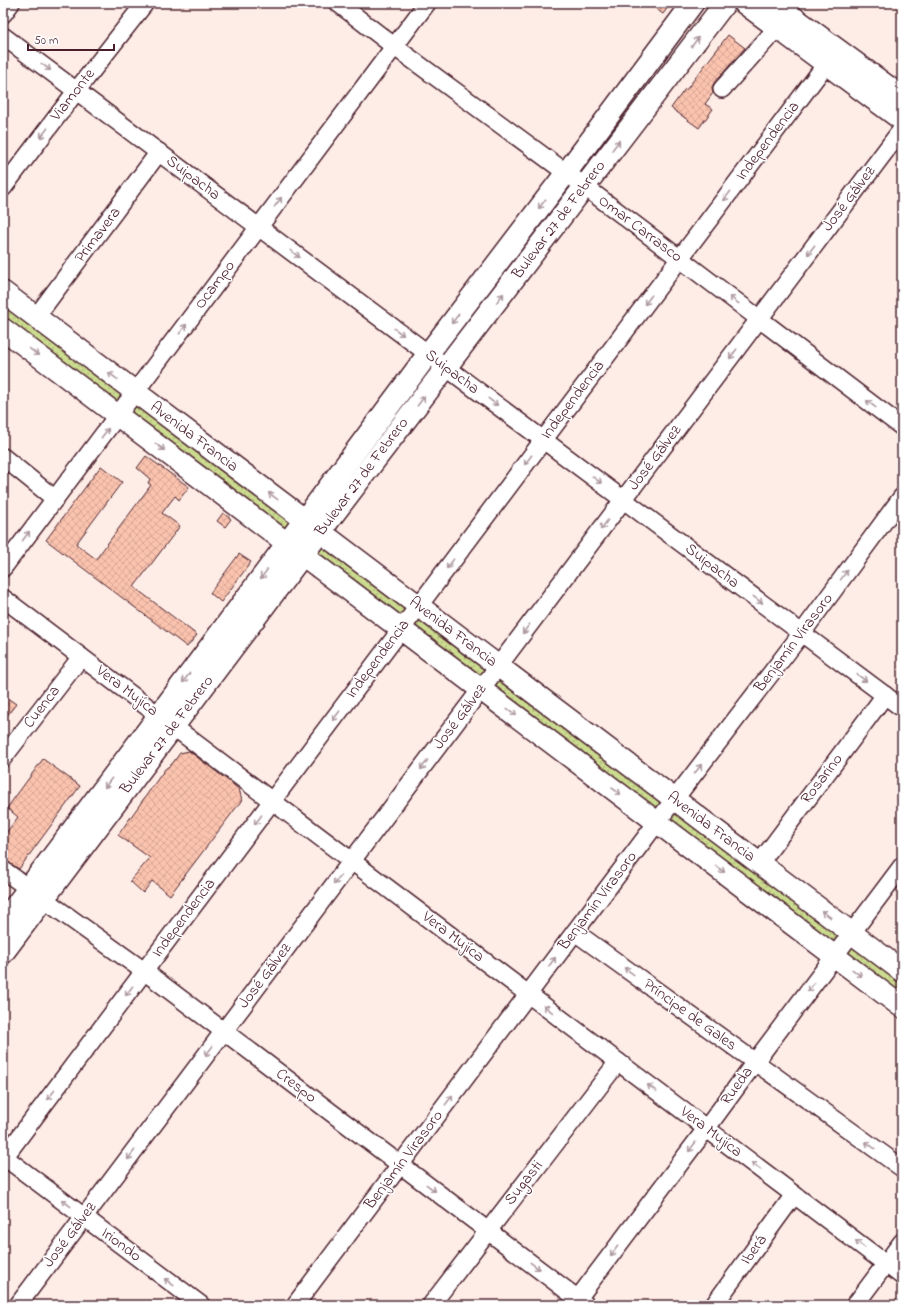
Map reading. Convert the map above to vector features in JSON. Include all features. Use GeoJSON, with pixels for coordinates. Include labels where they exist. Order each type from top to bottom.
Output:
{"type":"FeatureCollection","features":[{"type":"Feature","properties":{"kind":"main road","name":"Bulevar 27 de Febrero"},"geometry":{"type":"LineString","coordinates":[[3,953],[36,894],[312,526],[428,354],[566,174],[693,3]]}},
{"type":"Feature","properties":{"kind":"main road","name":"Bulevar 27 de Febrero"},"geometry":{"type":"LineString","coordinates":[[312,526],[446,367],[725,3]]}},
{"type":"Feature","properties":{"kind":"main road"},"geometry":{"type":"LineString","coordinates":[[744,3],[902,120]]}},
{"type":"Feature","properties":{"kind":"main road"},"geometry":{"type":"LineString","coordinates":[[774,3],[902,96]]}},
{"type":"Feature","properties":{"kind":"main road","name":"Avenida Francia"},"geometry":{"type":"LineString","coordinates":[[3,292],[759,864],[852,933],[893,958],[902,971]]}},
{"type":"Feature","properties":{"kind":"main road","name":"Avenida Francia"},"geometry":{"type":"LineString","coordinates":[[3,329],[902,1007]]}},
{"type":"Feature","properties":{"kind":"main road","name":"Bulevar 27 de Febrero"},"geometry":{"type":"LineString","coordinates":[[3,922],[36,894]]}},
{"type":"Feature","properties":{"kind":"street"},"geometry":{"type":"LineString","coordinates":[[3,14],[11,3]]}},
{"type":"Feature","properties":{"kind":"street","name":"Viamonte"},"geometry":{"type":"LineString","coordinates":[[3,188],[145,3]]}},
{"type":"Feature","properties":{"kind":"street","name":"Omar Carrasco"},"geometry":{"type":"LineString","coordinates":[[338,3],[902,427]]}},
{"type":"Feature","properties":{"kind":"street","name":"Ocampo"},"geometry":{"type":"LineString","coordinates":[[3,568],[427,3]]}},
{"type":"Feature","properties":{"kind":"street"},"geometry":{"type":"LineString","coordinates":[[722,89],[777,28]]}},
{"type":"Feature","properties":{"kind":"street","name":"Suipacha"},"geometry":{"type":"LineString","coordinates":[[3,36],[902,708]]}},
{"type":"Feature","properties":{"kind":"street","name":"Independencia"},"geometry":{"type":"LineString","coordinates":[[3,1157],[826,64]]}},
{"type":"Feature","properties":{"kind":"street","name":"José Gálvez"},"geometry":{"type":"LineString","coordinates":[[18,1305],[902,130]]}},
{"type":"Feature","properties":{"kind":"street","name":"Primavera"},"geometry":{"type":"LineString","coordinates":[[36,317],[159,152]]}},
{"type":"Feature","properties":{"kind":"street"},"geometry":{"type":"LineString","coordinates":[[3,457],[55,499]]}},
{"type":"Feature","properties":{"kind":"street","name":"Benjamín Virasoro"},"geometry":{"type":"LineString","coordinates":[[295,1305],[528,994],[802,633],[902,496]]}},
{"type":"Feature","properties":{"kind":"street","name":"Vera Mujíca"},"geometry":{"type":"LineString","coordinates":[[3,598],[902,1276]]}},
{"type":"Feature","properties":{"kind":"street","name":"Cuenca"},"geometry":{"type":"LineString","coordinates":[[3,758],[81,657]]}},
{"type":"Feature","properties":{"kind":"street","name":"Rosarino"},"geometry":{"type":"LineString","coordinates":[[759,864],[885,695]]}},
{"type":"Feature","properties":{"kind":"street","name":"Rueda"},"geometry":{"type":"LineString","coordinates":[[579,1303],[706,1128],[902,866]]}},
{"type":"Feature","properties":{"kind":"street","name":"Crespo"},"geometry":{"type":"LineString","coordinates":[[3,870],[144,971],[224,1031],[488,1230],[579,1303]]}},
{"type":"Feature","properties":{"kind":"street","name":"Príncipe de Gales"},"geometry":{"type":"LineString","coordinates":[[575,932],[902,1168]]}},
{"type":"Feature","properties":{"kind":"street","name":"Sugasti"},"geometry":{"type":"LineString","coordinates":[[432,1305],[618,1062]]}},
{"type":"Feature","properties":{"kind":"street","name":"Iriondo"},"geometry":{"type":"LineString","coordinates":[[3,1157],[201,1305]]}},
{"type":"Feature","properties":{"kind":"street","name":"Iberá"},"geometry":{"type":"LineString","coordinates":[[714,1305],[794,1195]]}},
{"type":"Feature","properties":{"kind":"street"},"geometry":{"type":"LineString","coordinates":[[855,1305],[902,1242]]}},
{"type":"Feature","properties":{"kind":"green space"},"geometry":{"type":"Polygon","coordinates":[[[3,292],[902,971],[902,1007],[3,329],[3,292]]]}},
{"type":"Feature","properties":{"kind":"building"},"geometry":{"type":"Polygon","coordinates":[[[648,3],[671,3],[663,14],[648,3]]]}},
{"type":"Feature","properties":{"kind":"building"},"geometry":{"type":"Polygon","coordinates":[[[728,35],[745,48],[714,83],[712,87],[713,93],[705,104],[713,109],[699,128],[671,108],[728,35]]]}},
{"type":"Feature","properties":{"kind":"building"},"geometry":{"type":"Polygon","coordinates":[[[146,456],[189,487],[179,500],[175,496],[162,513],[180,526],[134,587],[197,635],[187,647],[46,540],[101,466],[122,482],[76,544],[96,559],[151,485],[148,483],[150,479],[137,468],[146,456]]]}},
{"type":"Feature","properties":{"kind":"building"},"geometry":{"type":"Polygon","coordinates":[[[223,513],[231,519],[225,527],[217,521],[223,513]]]}},
{"type":"Feature","properties":{"kind":"building"},"geometry":{"type":"Polygon","coordinates":[[[239,554],[251,562],[221,602],[210,593],[239,554]]]}},
{"type":"Feature","properties":{"kind":"building"},"geometry":{"type":"Polygon","coordinates":[[[3,695],[16,704],[3,721],[3,695]]]}},
{"type":"Feature","properties":{"kind":"building"},"geometry":{"type":"Polygon","coordinates":[[[189,751],[239,789],[242,800],[170,895],[152,881],[143,893],[130,881],[150,858],[118,835],[165,769],[172,764],[180,753],[189,751]]]}},
{"type":"Feature","properties":{"kind":"building"},"geometry":{"type":"Polygon","coordinates":[[[43,759],[80,786],[19,869],[3,859],[3,837],[18,817],[7,808],[43,759]]]}}]}
